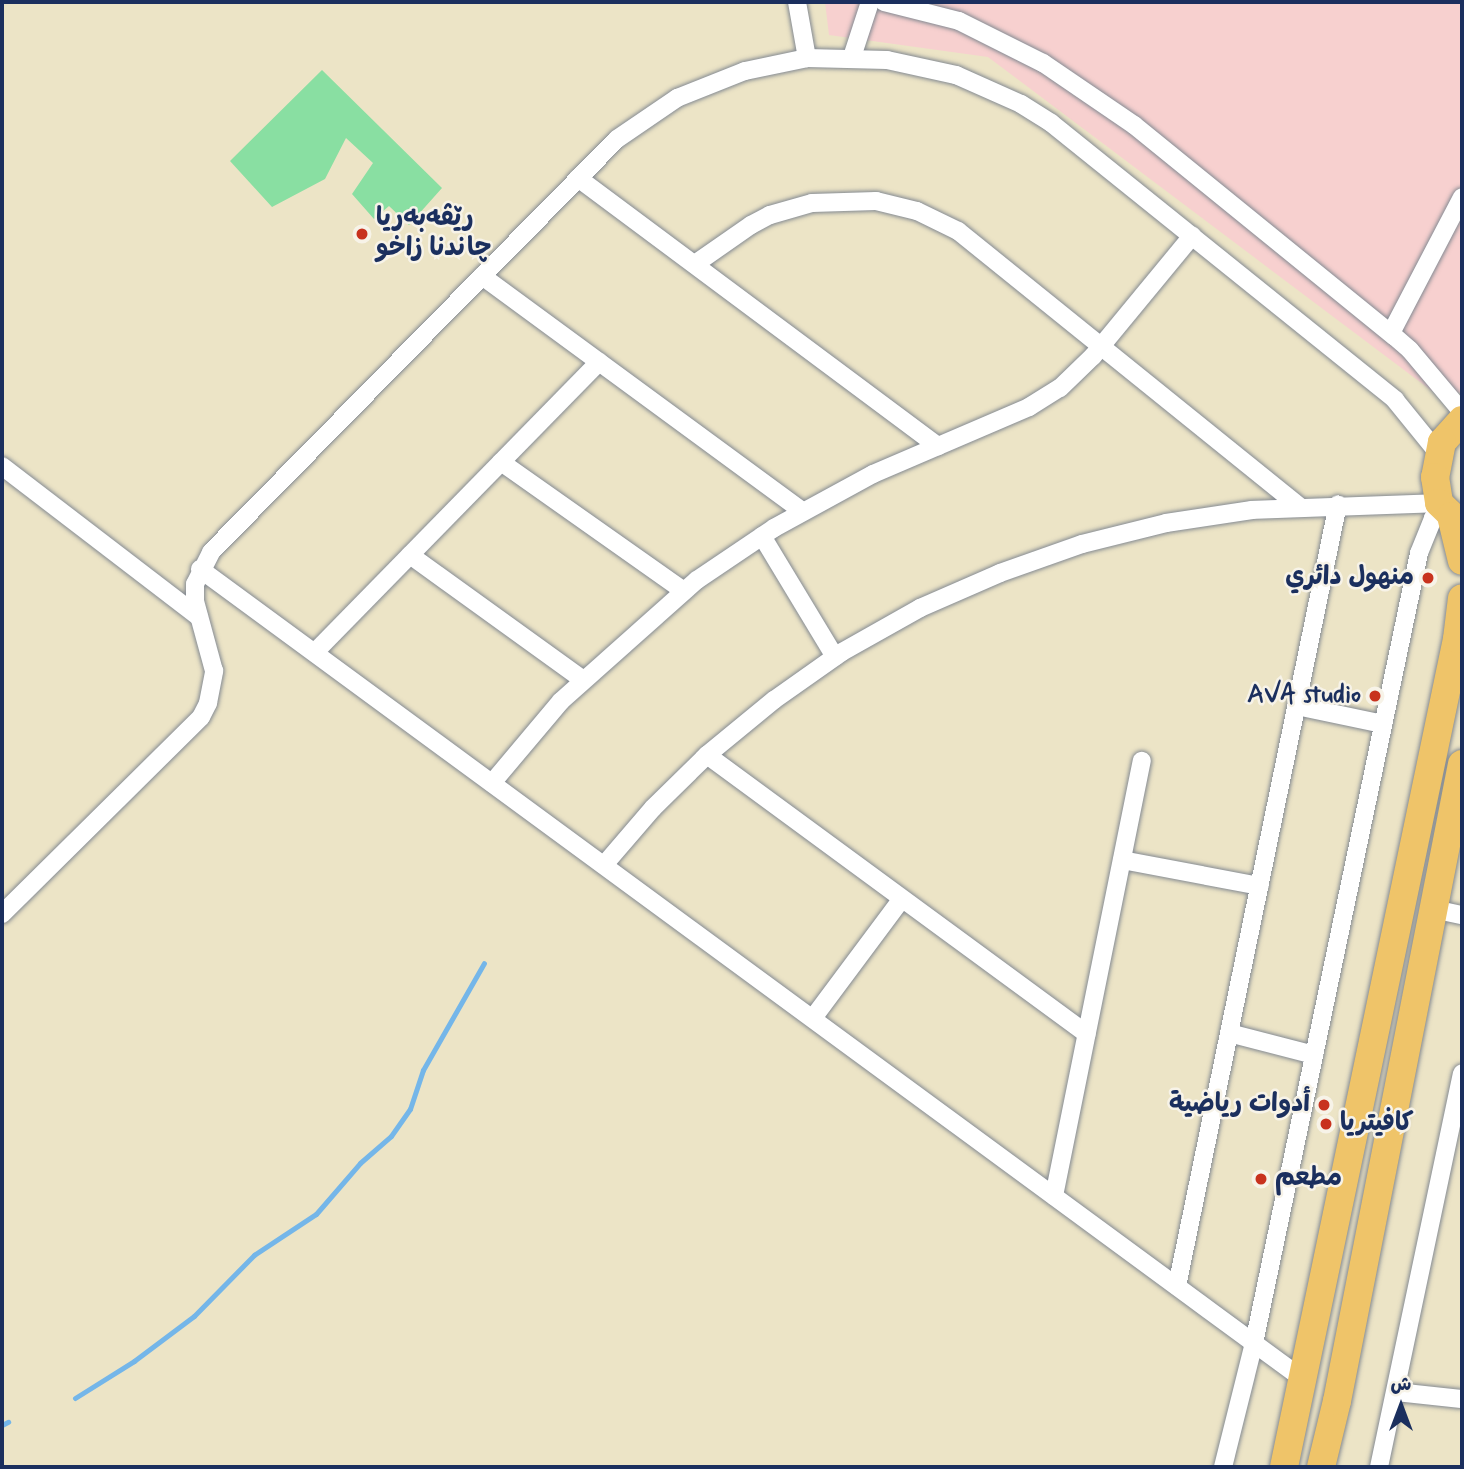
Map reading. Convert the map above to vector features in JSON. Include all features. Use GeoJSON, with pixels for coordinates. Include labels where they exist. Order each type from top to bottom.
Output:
{"type":"FeatureCollection","features":[{"type":"Feature","properties":{"kind":"main road"},"geometry":{"type":"LineString","coordinates":[[1462,420],[1447,435],[1438,453],[1435,477],[1449,512],[1462,561]]}},
{"type":"Feature","properties":{"kind":"main road"},"geometry":{"type":"LineString","coordinates":[[1284,1467],[1300,1377],[1454,653],[1462,597]]}},
{"type":"Feature","properties":{"kind":"main road"},"geometry":{"type":"LineString","coordinates":[[1321,1467],[1340,1388],[1462,764]]}},
{"type":"Feature","properties":{"kind":"street"},"geometry":{"type":"LineString","coordinates":[[797,2],[807,58]]}},
{"type":"Feature","properties":{"kind":"street"},"geometry":{"type":"LineString","coordinates":[[852,57],[870,2]]}},
{"type":"Feature","properties":{"kind":"street"},"geometry":{"type":"LineString","coordinates":[[884,2],[959,21],[1043,63],[1133,125],[1391,333],[1410,350],[1462,412]]}},
{"type":"Feature","properties":{"kind":"street"},"geometry":{"type":"LineString","coordinates":[[2,915],[201,717],[210,695],[214,671],[212,655],[199,617],[195,584],[200,569],[211,552],[617,139],[677,98],[745,71],[807,58],[852,57],[933,69],[989,88],[1021,104],[1051,123],[1395,400],[1438,453]]}},
{"type":"Feature","properties":{"kind":"street"},"geometry":{"type":"LineString","coordinates":[[578,178],[938,446]]}},
{"type":"Feature","properties":{"kind":"street"},"geometry":{"type":"LineString","coordinates":[[1391,333],[1462,197]]}},
{"type":"Feature","properties":{"kind":"street"},"geometry":{"type":"LineString","coordinates":[[695,264],[751,225],[790,208],[855,200],[897,205],[917,211],[958,232],[1300,507]]}},
{"type":"Feature","properties":{"kind":"street"},"geometry":{"type":"LineString","coordinates":[[492,783],[552,710],[583,680],[684,591],[762,536],[873,474],[1045,398],[1077,373],[1192,236]]}},
{"type":"Feature","properties":{"kind":"street"},"geometry":{"type":"LineString","coordinates":[[482,276],[803,512]]}},
{"type":"Feature","properties":{"kind":"street"},"geometry":{"type":"LineString","coordinates":[[315,652],[599,362]]}},
{"type":"Feature","properties":{"kind":"street"},"geometry":{"type":"LineString","coordinates":[[501,462],[684,591]]}},
{"type":"Feature","properties":{"kind":"street"},"geometry":{"type":"LineString","coordinates":[[2,466],[199,617]]}},
{"type":"Feature","properties":{"kind":"street"},"geometry":{"type":"LineString","coordinates":[[1177,1286],[1338,505]]}},
{"type":"Feature","properties":{"kind":"street"},"geometry":{"type":"LineString","coordinates":[[604,865],[653,808],[707,755],[774,700],[835,657],[920,608],[1000,573],[1082,544],[1166,523],[1252,510],[1338,505],[1449,512]]}},
{"type":"Feature","properties":{"kind":"street"},"geometry":{"type":"LineString","coordinates":[[1223,1467],[1254,1343],[1419,553],[1433,519],[1449,512]]}},
{"type":"Feature","properties":{"kind":"street"},"geometry":{"type":"LineString","coordinates":[[762,536],[835,657]]}},
{"type":"Feature","properties":{"kind":"street"},"geometry":{"type":"LineString","coordinates":[[411,555],[583,680]]}},
{"type":"Feature","properties":{"kind":"street"},"geometry":{"type":"LineString","coordinates":[[200,569],[1300,1377]]}},
{"type":"Feature","properties":{"kind":"street"},"geometry":{"type":"LineString","coordinates":[[1297,706],[1383,724]]}},
{"type":"Feature","properties":{"kind":"street"},"geometry":{"type":"LineString","coordinates":[[707,755],[1087,1034]]}},
{"type":"Feature","properties":{"kind":"street"},"geometry":{"type":"LineString","coordinates":[[1055,1196],[1142,761]]}},
{"type":"Feature","properties":{"kind":"street"},"geometry":{"type":"LineString","coordinates":[[1122,860],[1260,886]]}},
{"type":"Feature","properties":{"kind":"street"},"geometry":{"type":"LineString","coordinates":[[813,1018],[901,900]]}},
{"type":"Feature","properties":{"kind":"street"},"geometry":{"type":"LineString","coordinates":[[1433,909],[1462,915]]}},
{"type":"Feature","properties":{"kind":"street"},"geometry":{"type":"LineString","coordinates":[[1229,1033],[1314,1055]]}},
{"type":"Feature","properties":{"kind":"street"},"geometry":{"type":"LineString","coordinates":[[1379,1467],[1462,1082]]}},
{"type":"Feature","properties":{"kind":"street"},"geometry":{"type":"LineString","coordinates":[[1396,1392],[1462,1399]]}},
{"type":"Feature","properties":{"kind":"shaded area"},"geometry":{"type":"Polygon","coordinates":[[[825,2],[1462,2],[1462,393],[1432,391],[988,57],[829,35],[825,2]]]}},
{"type":"Feature","properties":{"kind":"green space"},"geometry":{"type":"Polygon","coordinates":[[[322,70],[442,188],[409,225],[389,206],[374,219],[352,194],[373,163],[346,138],[325,179],[272,207],[230,161],[322,70]]]}},
{"type":"Feature","properties":{"kind":"waterway"},"geometry":{"type":"LineString","coordinates":[[75,1398],[134,1361],[194,1316],[254,1255],[316,1214],[360,1163],[391,1136],[410,1109],[423,1070],[484,963]]}},
{"type":"Feature","properties":{"kind":"waterway"},"geometry":{"type":"LineString","coordinates":[[2,1425],[8,1422]]}},
{"type":"Feature","properties":{"kind":"place","name":"رێڤه‌به‌ريا چاندنا زاخو"},"geometry":{"type":"Point","coordinates":[362,234]}},
{"type":"Feature","properties":{"kind":"place","name":"منهول دائري"},"geometry":{"type":"Point","coordinates":[1428,578]}},
{"type":"Feature","properties":{"kind":"place","name":"AVA studio"},"geometry":{"type":"Point","coordinates":[1375,696]}},
{"type":"Feature","properties":{"kind":"place","name":"أدوات رياضية"},"geometry":{"type":"Point","coordinates":[1324,1105]}},
{"type":"Feature","properties":{"kind":"place","name":"كافيتريا"},"geometry":{"type":"Point","coordinates":[1326,1124]}},
{"type":"Feature","properties":{"kind":"place","name":"مطعم"},"geometry":{"type":"Point","coordinates":[1261,1179]}}]}
